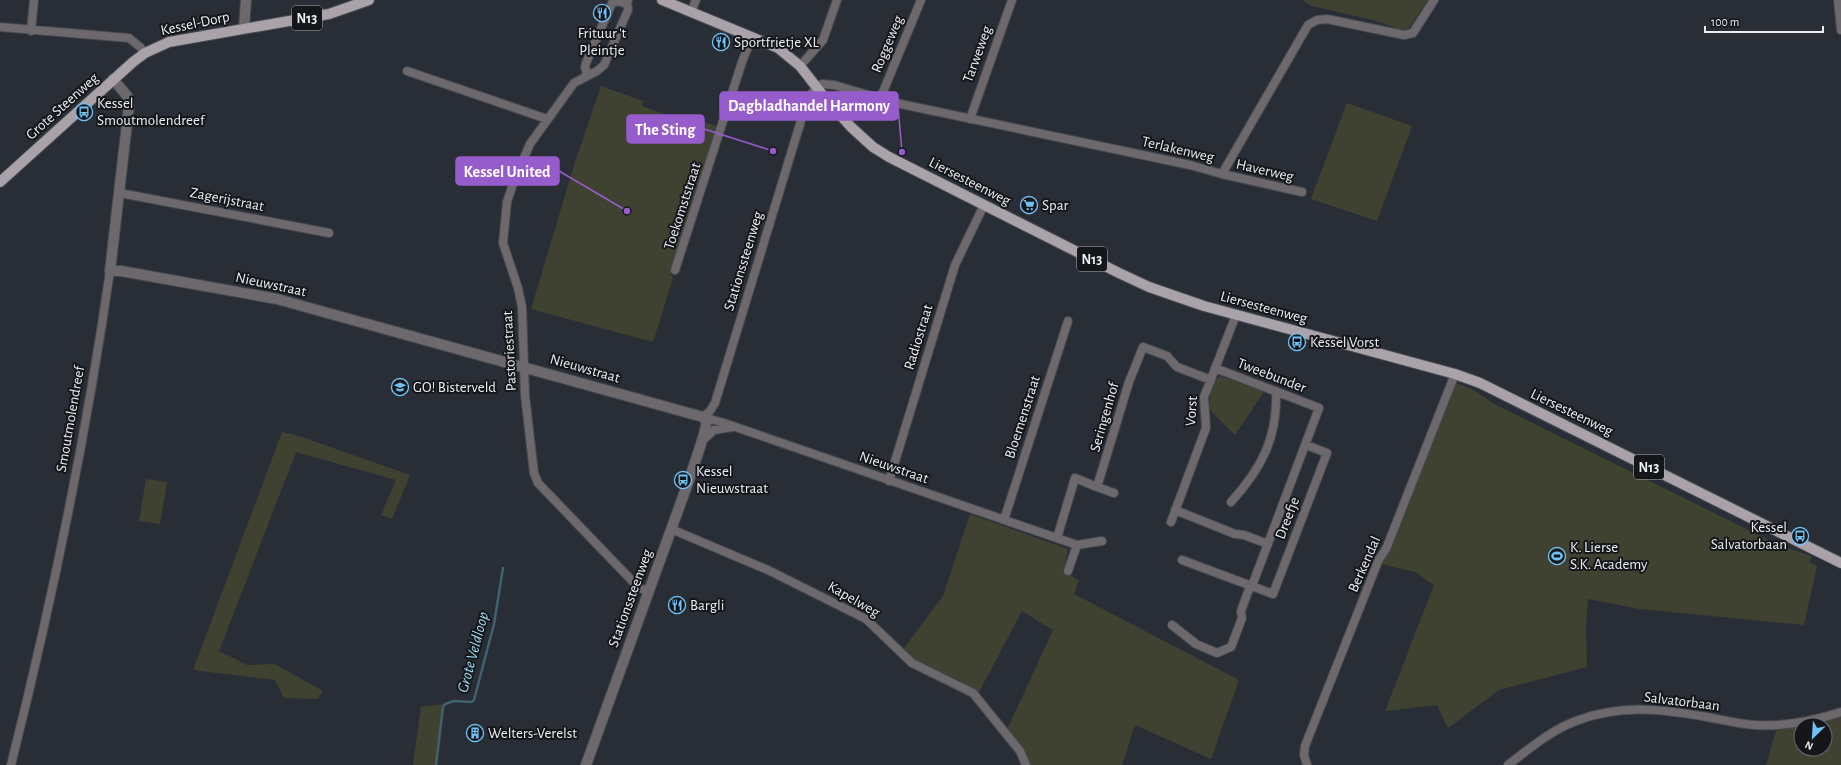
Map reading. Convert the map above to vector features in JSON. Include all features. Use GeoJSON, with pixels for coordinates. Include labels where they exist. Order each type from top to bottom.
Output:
{"type":"FeatureCollection","features":[{"type":"Feature","properties":{"kind":"main road","name":"Kessel-Dorp"},"geometry":{"type":"LineString","coordinates":[[145,53],[169,42],[329,14],[369,0]]}},
{"type":"Feature","properties":{"kind":"main road","name":"N13"},"geometry":{"type":"LineString","coordinates":[[662,0],[778,48],[800,66]]}},
{"type":"Feature","properties":{"kind":"main road","name":"Grote Steenweg"},"geometry":{"type":"LineString","coordinates":[[0,182],[145,53]]}},
{"type":"Feature","properties":{"kind":"main road","name":"Liersesteenweg"},"geometry":{"type":"LineString","coordinates":[[800,66],[851,127],[873,147],[889,157],[1149,287],[1236,315],[1455,374],[1480,383],[1841,563]]}},
{"type":"Feature","properties":{"kind":"street"},"geometry":{"type":"LineString","coordinates":[[31,31],[34,0]]}},
{"type":"Feature","properties":{"kind":"street"},"geometry":{"type":"LineString","coordinates":[[244,28],[246,0]]}},
{"type":"Feature","properties":{"kind":"street"},"geometry":{"type":"LineString","coordinates":[[691,12],[696,0]]}},
{"type":"Feature","properties":{"kind":"street"},"geometry":{"type":"LineString","coordinates":[[800,66],[823,40],[837,0]]}},
{"type":"Feature","properties":{"kind":"street","name":"Roggeweg"},"geometry":{"type":"LineString","coordinates":[[880,99],[920,0]]}},
{"type":"Feature","properties":{"kind":"street","name":"Tarweweg"},"geometry":{"type":"LineString","coordinates":[[970,119],[1012,0]]}},
{"type":"Feature","properties":{"kind":"street","name":"Terlakenweg"},"geometry":{"type":"LineString","coordinates":[[817,88],[822,84],[828,84],[880,99],[1190,165],[1222,174],[1308,25],[1317,20],[1327,19],[1404,35],[1413,33],[1434,0]]}},
{"type":"Feature","properties":{"kind":"street"},"geometry":{"type":"LineString","coordinates":[[1838,0],[1841,30]]}},
{"type":"Feature","properties":{"kind":"street"},"geometry":{"type":"LineString","coordinates":[[618,1],[628,2],[628,10],[604,65],[597,71],[587,75],[585,67],[586,63],[612,3],[618,1]]}},
{"type":"Feature","properties":{"kind":"street"},"geometry":{"type":"LineString","coordinates":[[0,27],[31,31],[128,38],[145,53]]}},
{"type":"Feature","properties":{"kind":"street","name":"Toekomststraat"},"geometry":{"type":"LineString","coordinates":[[675,270],[742,62],[752,37]]}},
{"type":"Feature","properties":{"kind":"street"},"geometry":{"type":"LineString","coordinates":[[407,71],[548,119]]}},
{"type":"Feature","properties":{"kind":"street","name":"Pastoriestraat"},"geometry":{"type":"LineString","coordinates":[[587,75],[574,83],[525,152],[507,202],[504,225],[504,247],[518,288],[522,307],[523,367],[534,473],[538,483],[639,588],[648,591]]}},
{"type":"Feature","properties":{"kind":"street","name":"Smoutmolendreef"},"geometry":{"type":"LineString","coordinates":[[11,765],[35,669],[72,498],[110,271],[129,106],[128,97],[113,80]]}},
{"type":"Feature","properties":{"kind":"street","name":"Stationssteenweg"},"geometry":{"type":"LineString","coordinates":[[586,765],[701,441],[706,423],[702,417],[710,411],[715,403],[808,101],[817,88]]}},
{"type":"Feature","properties":{"kind":"street","name":"Haverweg"},"geometry":{"type":"LineString","coordinates":[[1222,174],[1302,192]]}},
{"type":"Feature","properties":{"kind":"street","name":"Zagerijstraat"},"geometry":{"type":"LineString","coordinates":[[120,193],[329,233]]}},
{"type":"Feature","properties":{"kind":"street","name":"Radiostraat"},"geometry":{"type":"LineString","coordinates":[[889,481],[956,265],[984,205]]}},
{"type":"Feature","properties":{"kind":"street","name":"Nieuwstraat"},"geometry":{"type":"LineString","coordinates":[[110,271],[127,272],[277,299],[702,417],[1057,538]]}},
{"type":"Feature","properties":{"kind":"street","name":"Vorst"},"geometry":{"type":"LineString","coordinates":[[1171,522],[1206,428],[1204,397],[1236,315]]}},
{"type":"Feature","properties":{"kind":"street","name":"Bloemenstraat"},"geometry":{"type":"LineString","coordinates":[[1004,520],[1068,321]]}},
{"type":"Feature","properties":{"kind":"street","name":"Seringenhof"},"geometry":{"type":"LineString","coordinates":[[1097,487],[1129,382],[1142,347],[1167,356],[1177,367],[1211,380]]}},
{"type":"Feature","properties":{"kind":"street","name":"Tweebunder"},"geometry":{"type":"LineString","coordinates":[[1215,368],[1319,408]]}},
{"type":"Feature","properties":{"kind":"street","name":"Berkendal"},"geometry":{"type":"LineString","coordinates":[[1307,765],[1304,755],[1304,746],[1379,559],[1386,549],[1455,374]]}},
{"type":"Feature","properties":{"kind":"street"},"geometry":{"type":"LineString","coordinates":[[1231,502],[1247,485],[1267,451],[1277,411],[1276,392]]}},
{"type":"Feature","properties":{"kind":"street","name":"Dreefje"},"geometry":{"type":"LineString","coordinates":[[1252,586],[1319,408]]}},
{"type":"Feature","properties":{"kind":"street"},"geometry":{"type":"LineString","coordinates":[[701,441],[714,430],[719,428],[734,427]]}},
{"type":"Feature","properties":{"kind":"street","name":"Dreefje"},"geometry":{"type":"LineString","coordinates":[[1182,560],[1273,594],[1327,453],[1306,445]]}},
{"type":"Feature","properties":{"kind":"street"},"geometry":{"type":"LineString","coordinates":[[1102,541],[1077,545],[1057,538],[1075,478],[1114,493]]}},
{"type":"Feature","properties":{"kind":"street"},"geometry":{"type":"LineString","coordinates":[[1175,510],[1235,534],[1244,535],[1268,544]]}},
{"type":"Feature","properties":{"kind":"street","name":"Kapelweg"},"geometry":{"type":"LineString","coordinates":[[671,528],[768,570],[866,619],[912,663],[973,693],[1020,751],[1026,765]]}},
{"type":"Feature","properties":{"kind":"street"},"geometry":{"type":"LineString","coordinates":[[1068,571],[1077,545]]}},
{"type":"Feature","properties":{"kind":"street"},"geometry":{"type":"LineString","coordinates":[[1172,625],[1196,644],[1217,653],[1231,647],[1242,618],[1241,611],[1249,589],[1252,586]]}},
{"type":"Feature","properties":{"kind":"street","name":"Salvatorbaan"},"geometry":{"type":"LineString","coordinates":[[1508,765],[1557,730],[1576,721],[1593,715],[1627,709],[1662,709],[1740,723],[1767,726],[1809,722],[1841,712]]}},
{"type":"Feature","properties":{"kind":"green space"},"geometry":{"type":"Polygon","coordinates":[[[1302,0],[1428,0],[1409,28],[1402,30],[1373,20],[1312,6],[1302,0]]]}},
{"type":"Feature","properties":{"kind":"green space"},"geometry":{"type":"Polygon","coordinates":[[[601,86],[643,101],[642,106],[698,127],[701,121],[720,127],[671,274],[673,278],[653,342],[531,309],[575,162],[601,86]]]}},
{"type":"Feature","properties":{"kind":"green space"},"geometry":{"type":"Polygon","coordinates":[[[1347,103],[1412,126],[1377,221],[1311,199],[1347,103]]]}},
{"type":"Feature","properties":{"kind":"green space"},"geometry":{"type":"Polygon","coordinates":[[[1220,376],[1264,392],[1235,435],[1210,410],[1210,396],[1212,387],[1220,376]]]}},
{"type":"Feature","properties":{"kind":"green space","name":"K. Lierse S.K. Academy"},"geometry":{"type":"Polygon","coordinates":[[[1456,383],[1472,389],[1496,405],[1781,546],[1812,556],[1809,562],[1817,566],[1804,625],[1640,609],[1588,599],[1586,625],[1587,667],[1499,690],[1448,728],[1437,705],[1385,711],[1434,585],[1415,572],[1381,564],[1456,383]]]}},
{"type":"Feature","properties":{"kind":"green space"},"geometry":{"type":"Polygon","coordinates":[[[282,432],[296,435],[410,475],[392,519],[381,515],[396,480],[296,452],[219,651],[247,665],[275,664],[323,691],[317,699],[284,698],[275,680],[193,670],[282,432]]]}},
{"type":"Feature","properties":{"kind":"green space"},"geometry":{"type":"Polygon","coordinates":[[[146,479],[167,482],[160,524],[139,521],[146,479]]]}},
{"type":"Feature","properties":{"kind":"green space"},"geometry":{"type":"Polygon","coordinates":[[[970,514],[1068,549],[1063,572],[1079,580],[1074,594],[1239,680],[1211,759],[1135,725],[1122,765],[1031,765],[1026,753],[1007,730],[1053,630],[1022,611],[978,694],[959,680],[921,664],[902,651],[943,596],[970,514]]]}},
{"type":"Feature","properties":{"kind":"green space"},"geometry":{"type":"Polygon","coordinates":[[[444,704],[436,765],[413,765],[421,707],[444,704]]]}},
{"type":"Feature","properties":{"kind":"green space"},"geometry":{"type":"Polygon","coordinates":[[[1841,715],[1841,765],[1766,765],[1777,728],[1793,726],[1793,757],[1833,757],[1833,717],[1841,715]]]}},
{"type":"Feature","properties":{"kind":"waterway","name":"Grote Veldloop"},"geometry":{"type":"LineString","coordinates":[[436,765],[443,707],[445,704],[454,701],[471,702],[474,700],[494,624],[503,568]]}},
{"type":"Feature","properties":{"kind":"place","name":"Frituur 't Pleintje"},"geometry":{"type":"Point","coordinates":[602,13]}},
{"type":"Feature","properties":{"kind":"place","name":"Sportfrietje XL"},"geometry":{"type":"Point","coordinates":[721,42]}},
{"type":"Feature","properties":{"kind":"place","name":"Kessel Smoutmolendreef"},"geometry":{"type":"Point","coordinates":[84,112]}},
{"type":"Feature","properties":{"kind":"place","name":"The Sting"},"geometry":{"type":"Point","coordinates":[773,151]}},
{"type":"Feature","properties":{"kind":"place","name":"Dagbladhandel Harmony"},"geometry":{"type":"Point","coordinates":[902,152]}},
{"type":"Feature","properties":{"kind":"place","name":"Spar"},"geometry":{"type":"Point","coordinates":[1029,205]}},
{"type":"Feature","properties":{"kind":"place","name":"Kessel United"},"geometry":{"type":"Point","coordinates":[627,211]}},
{"type":"Feature","properties":{"kind":"place","name":"Kessel Vorst"},"geometry":{"type":"Point","coordinates":[1297,342]}},
{"type":"Feature","properties":{"kind":"place","name":"GO! Bisterveld"},"geometry":{"type":"Point","coordinates":[400,387]}},
{"type":"Feature","properties":{"kind":"place","name":"Kessel Nieuwstraat"},"geometry":{"type":"Point","coordinates":[683,480]}},
{"type":"Feature","properties":{"kind":"place","name":"Kessel Salvatorbaan"},"geometry":{"type":"Point","coordinates":[1800,536]}},
{"type":"Feature","properties":{"kind":"place","name":"K. Lierse S.K. Academy"},"geometry":{"type":"Point","coordinates":[1557,556]}},
{"type":"Feature","properties":{"kind":"place","name":"Bargli"},"geometry":{"type":"Point","coordinates":[677,605]}},
{"type":"Feature","properties":{"kind":"place","name":"Welters-Verelst"},"geometry":{"type":"Point","coordinates":[475,733]}}]}
